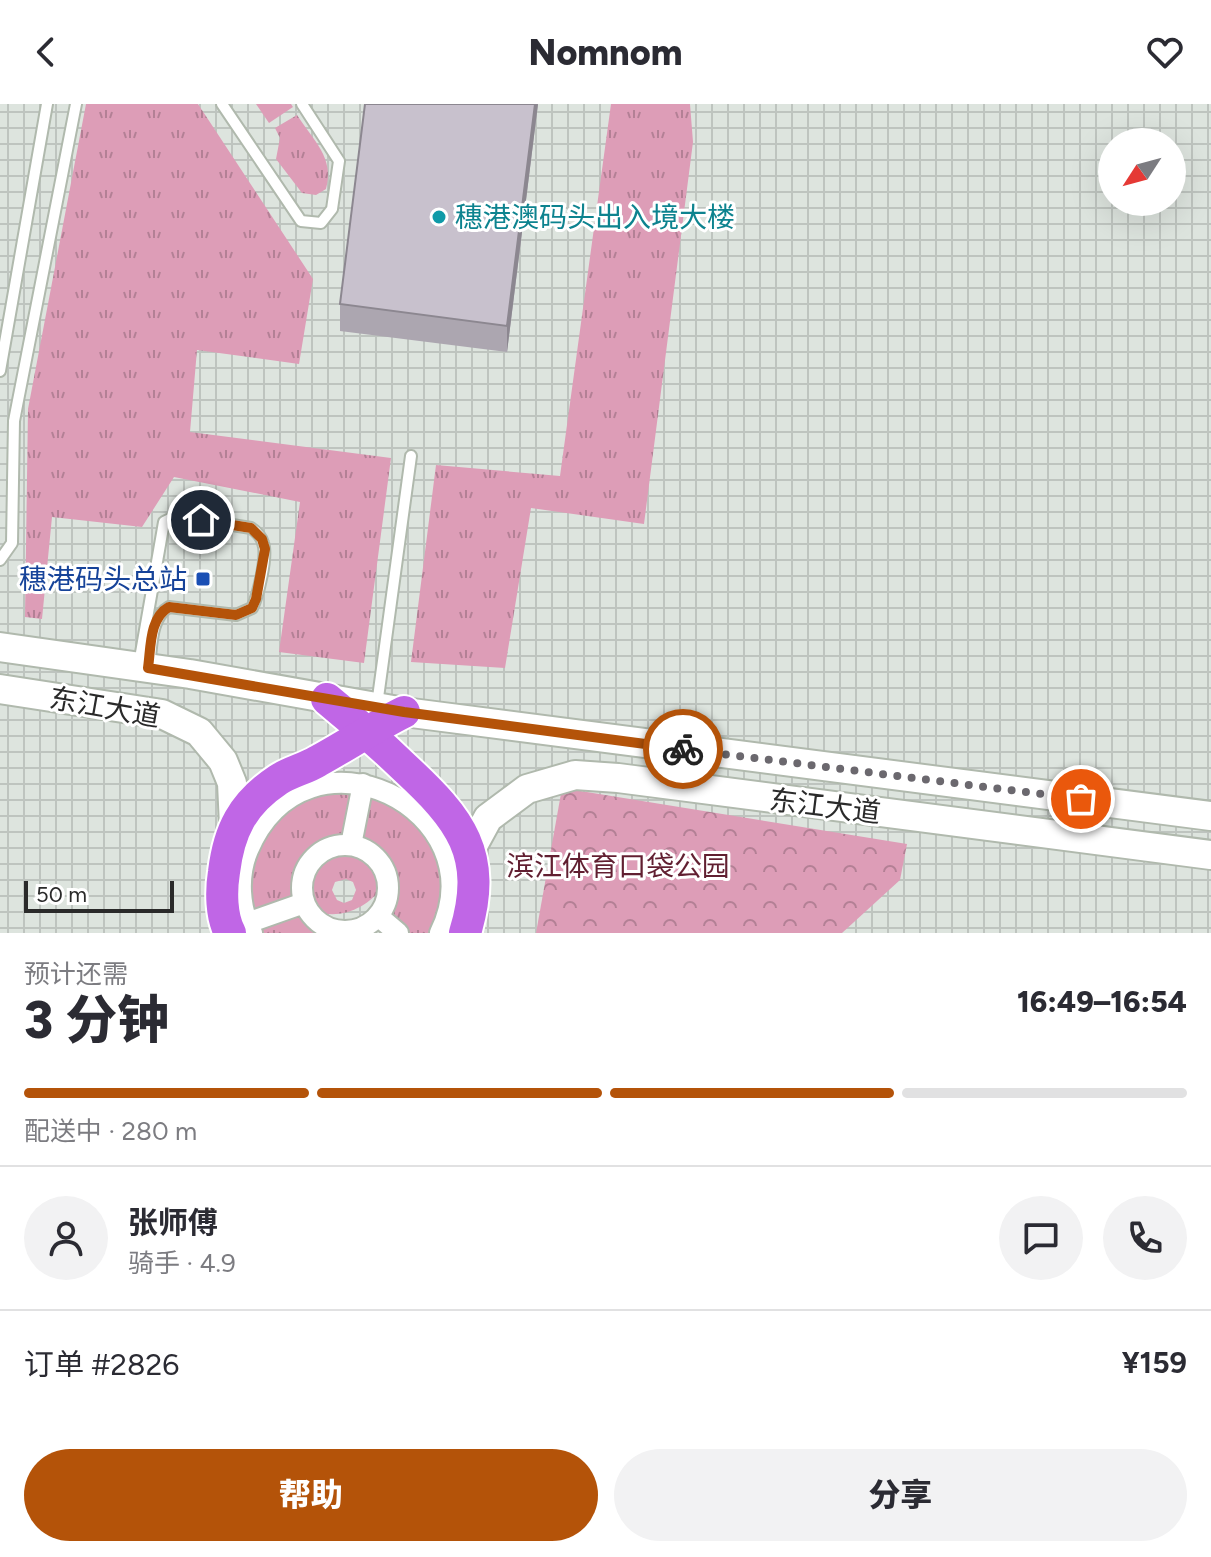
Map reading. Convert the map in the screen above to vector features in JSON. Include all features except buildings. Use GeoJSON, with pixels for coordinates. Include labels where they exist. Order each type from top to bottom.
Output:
{"type":"FeatureCollection","features":[{"type":"Feature","properties":{"kind":"main road"},"geometry":{"type":"LineString","coordinates":[[327,699],[382,717],[427,788],[456,821],[470,851],[474,888],[465,933]]}},
{"type":"Feature","properties":{"kind":"main road"},"geometry":{"type":"LineString","coordinates":[[234,926],[226,856],[234,825],[248,807],[279,779],[315,763],[382,717]]}},
{"type":"Feature","properties":{"kind":"main road"},"geometry":{"type":"LineString","coordinates":[[315,763],[354,760],[393,768],[427,788]]}},
{"type":"Feature","properties":{"kind":"street","name":"东江大道"},"geometry":{"type":"LineString","coordinates":[[0,647],[327,699]]}},
{"type":"Feature","properties":{"kind":"street","name":"东江大道"},"geometry":{"type":"LineString","coordinates":[[0,689],[162,714],[199,732],[223,761],[232,783],[234,825]]}},
{"type":"Feature","properties":{"kind":"street","name":"东江大道"},"geometry":{"type":"LineString","coordinates":[[382,717],[1211,816]]}},
{"type":"Feature","properties":{"kind":"street","name":"东江大道"},"geometry":{"type":"LineString","coordinates":[[470,851],[488,818],[510,799],[527,789],[575,775],[1211,855]]}},
{"type":"Feature","properties":{"kind":"street"},"geometry":{"type":"LineString","coordinates":[[304,903],[234,926],[244,860],[256,831],[276,808],[302,791],[332,783],[363,784],[392,793],[418,812],[438,837],[449,867],[450,899],[440,933]]}},
{"type":"Feature","properties":{"kind":"street"},"geometry":{"type":"LineString","coordinates":[[351,845],[363,784]]}},
{"type":"Feature","properties":{"kind":"street"},"geometry":{"type":"LineString","coordinates":[[336,845],[351,845],[374,856],[387,879],[385,904],[378,916],[357,930],[331,929],[320,923],[304,903],[301,888],[304,873],[311,860],[322,851],[336,845]]}},
{"type":"Feature","properties":{"kind":"street"},"geometry":{"type":"LineString","coordinates":[[378,916],[398,933]]}},
{"type":"Feature","properties":{"kind":"lane"},"geometry":{"type":"LineString","coordinates":[[0,371],[47,104]]}},
{"type":"Feature","properties":{"kind":"lane"},"geometry":{"type":"LineString","coordinates":[[0,560],[12,543],[14,421],[76,104]]}},
{"type":"Feature","properties":{"kind":"lane"},"geometry":{"type":"LineString","coordinates":[[222,104],[301,221],[321,223],[332,209],[339,161],[302,104]]}},
{"type":"Feature","properties":{"kind":"lane"},"geometry":{"type":"LineString","coordinates":[[382,717],[411,456]]}},
{"type":"Feature","properties":{"kind":"lane"},"geometry":{"type":"LineString","coordinates":[[176,516],[251,528],[265,549],[252,608],[236,615],[169,607],[158,615],[144,668],[164,522],[176,516]]}},
{"type":"Feature","properties":{"kind":"shaded area"},"geometry":{"type":"Polygon","coordinates":[[[0,104],[1211,104],[1211,933],[0,933],[0,104]]]}},
{"type":"Feature","properties":{"kind":"green space"},"geometry":{"type":"Polygon","coordinates":[[[86,104],[198,104],[313,279],[299,364],[197,350],[190,432],[391,458],[364,663],[279,652],[300,502],[174,477],[142,527],[52,517],[42,619],[25,617],[28,409],[86,104]]]}},
{"type":"Feature","properties":{"kind":"green space"},"geometry":{"type":"Polygon","coordinates":[[[256,104],[291,104],[293,107],[269,123],[256,104]]]}},
{"type":"Feature","properties":{"kind":"green space"},"geometry":{"type":"Polygon","coordinates":[[[611,104],[690,104],[693,142],[644,524],[531,508],[505,668],[411,662],[436,465],[560,476],[611,104]]]}},
{"type":"Feature","properties":{"kind":"green space"},"geometry":{"type":"Polygon","coordinates":[[[297,115],[321,150],[328,168],[326,189],[316,195],[302,193],[276,159],[280,138],[275,128],[297,115]]]}},
{"type":"Feature","properties":{"kind":"green space","name":"滨江体育口袋公园"},"geometry":{"type":"Polygon","coordinates":[[[562,788],[907,844],[900,880],[842,933],[536,933],[562,788]]]}},
{"type":"Feature","properties":{"kind":"green space"},"geometry":{"type":"Polygon","coordinates":[[[358,790],[347,840],[324,846],[308,858],[300,877],[299,900],[251,917],[248,870],[269,825],[310,795],[358,790]]]}},
{"type":"Feature","properties":{"kind":"green space"},"geometry":{"type":"Polygon","coordinates":[[[367,791],[415,818],[438,854],[444,895],[433,933],[408,933],[386,914],[391,892],[388,871],[377,854],[357,842],[367,791]]]}},
{"type":"Feature","properties":{"kind":"green space"},"geometry":{"type":"Polygon","coordinates":[[[346,851],[370,859],[382,871],[382,883],[375,895],[362,906],[329,914],[313,909],[308,898],[308,879],[319,863],[346,851]],[[346,879],[335,882],[332,890],[337,900],[344,903],[352,900],[356,890],[353,882],[346,879]]]}},
{"type":"Feature","properties":{"kind":"green space"},"geometry":{"type":"Polygon","coordinates":[[[302,908],[316,926],[330,933],[258,933],[255,927],[302,908]]]}},
{"type":"Feature","properties":{"kind":"way so far"},"geometry":{"type":"LineString","coordinates":[[683,749],[1081,799]]}},
{"type":"Feature","properties":{"kind":"place","name":"穗港澳码头出入境大楼"},"geometry":{"type":"Point","coordinates":[439,217]}},
{"type":"Feature","properties":{"kind":"place","name":"穗港码头总站"},"geometry":{"type":"Point","coordinates":[203,579]}},
{"type":"Feature","properties":{"kind":"route"},"geometry":{"type":"LineString","coordinates":[[201,520],[251,528],[262,539],[265,549],[256,599],[252,608],[236,615],[169,607],[162,611],[155,623],[148,668],[404,712],[683,749]]}}]}
